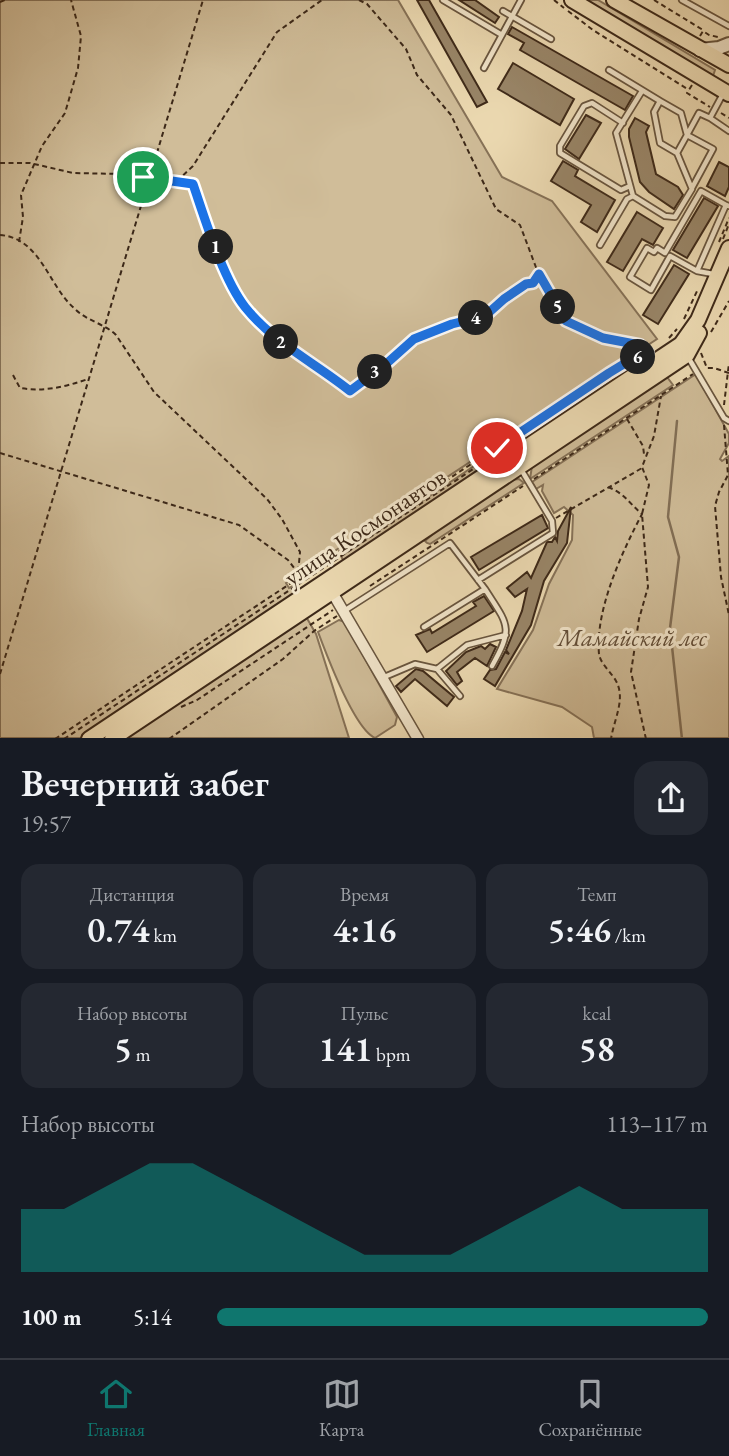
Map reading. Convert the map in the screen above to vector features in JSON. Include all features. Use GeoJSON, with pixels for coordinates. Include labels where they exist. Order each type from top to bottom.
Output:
{"type":"FeatureCollection","features":[{"type":"Feature","properties":{"kind":"main road"},"geometry":{"type":"LineString","coordinates":[[572,0],[728,92]]}},
{"type":"Feature","properties":{"kind":"main road"},"geometry":{"type":"LineString","coordinates":[[614,0],[729,65]]}},
{"type":"Feature","properties":{"kind":"main road","name":"улица Космонавтов"},"geometry":{"type":"LineString","coordinates":[[89,738],[657,359],[681,346],[706,323],[721,249]]}},
{"type":"Feature","properties":{"kind":"main road","name":"улица Космонавтов"},"geometry":{"type":"LineString","coordinates":[[113,738],[520,467],[657,359]]}},
{"type":"Feature","properties":{"kind":"street"},"geometry":{"type":"LineString","coordinates":[[699,50],[729,44]]}},
{"type":"Feature","properties":{"kind":"street"},"geometry":{"type":"LineString","coordinates":[[332,592],[418,738]]}},
{"type":"Feature","properties":{"kind":"lane"},"geometry":{"type":"LineString","coordinates":[[443,0],[502,35]]}},
{"type":"Feature","properties":{"kind":"lane"},"geometry":{"type":"LineString","coordinates":[[484,68],[521,0]]}},
{"type":"Feature","properties":{"kind":"lane"},"geometry":{"type":"LineString","coordinates":[[682,0],[729,26]]}},
{"type":"Feature","properties":{"kind":"lane"},"geometry":{"type":"LineString","coordinates":[[503,12],[551,39]]}},
{"type":"Feature","properties":{"kind":"lane"},"geometry":{"type":"LineString","coordinates":[[609,70],[681,113],[687,135],[713,149],[675,217],[665,216],[633,196],[616,134],[642,91]]}},
{"type":"Feature","properties":{"kind":"lane"},"geometry":{"type":"LineString","coordinates":[[710,118],[728,92]]}},
{"type":"Feature","properties":{"kind":"lane"},"geometry":{"type":"LineString","coordinates":[[660,101],[654,112],[660,143],[677,153],[692,189]]}},
{"type":"Feature","properties":{"kind":"lane"},"geometry":{"type":"LineString","coordinates":[[623,123],[592,103],[584,106],[560,146],[560,153],[621,190],[631,186]]}},
{"type":"Feature","properties":{"kind":"lane"},"geometry":{"type":"LineString","coordinates":[[677,153],[699,113],[729,131]]}},
{"type":"Feature","properties":{"kind":"lane"},"geometry":{"type":"LineString","coordinates":[[697,271],[728,206],[701,191],[667,254],[651,290],[630,277],[647,248],[654,252],[657,248],[667,254],[697,271],[715,272]]}},
{"type":"Feature","properties":{"kind":"lane"},"geometry":{"type":"LineString","coordinates":[[600,245],[627,199],[633,196]]}},
{"type":"Feature","properties":{"kind":"lane"},"geometry":{"type":"LineString","coordinates":[[681,346],[726,420]]}},
{"type":"Feature","properties":{"kind":"lane"},"geometry":{"type":"LineString","coordinates":[[478,580],[554,533],[552,521],[520,467]]}},
{"type":"Feature","properties":{"kind":"lane"},"geometry":{"type":"LineString","coordinates":[[343,608],[450,543],[500,613],[506,635],[505,642],[492,666]]}},
{"type":"Feature","properties":{"kind":"lane"},"geometry":{"type":"LineString","coordinates":[[424,627],[485,589]]}},
{"type":"Feature","properties":{"kind":"lane"},"geometry":{"type":"LineString","coordinates":[[437,669],[467,645],[495,640],[506,635]]}},
{"type":"Feature","properties":{"kind":"lane"},"geometry":{"type":"LineString","coordinates":[[382,679],[415,664],[437,669],[460,696]]}},
{"type":"Feature","properties":{"kind":"path"},"geometry":{"type":"LineString","coordinates":[[0,2],[5,0]]}},
{"type":"Feature","properties":{"kind":"path"},"geometry":{"type":"LineString","coordinates":[[19,242],[23,217],[21,195],[49,132],[65,113],[78,68],[80,36],[71,0]]}},
{"type":"Feature","properties":{"kind":"path"},"geometry":{"type":"LineString","coordinates":[[0,674],[203,0]]}},
{"type":"Feature","properties":{"kind":"path"},"geometry":{"type":"LineString","coordinates":[[176,181],[193,166],[277,32],[322,0]]}},
{"type":"Feature","properties":{"kind":"path"},"geometry":{"type":"LineString","coordinates":[[359,0],[367,4],[406,49],[417,75],[451,115],[496,209],[520,225],[539,274],[566,321],[603,338],[640,345],[657,359],[676,386]]}},
{"type":"Feature","properties":{"kind":"path"},"geometry":{"type":"LineString","coordinates":[[554,0],[593,30],[729,118]]}},
{"type":"Feature","properties":{"kind":"path"},"geometry":{"type":"LineString","coordinates":[[654,0],[704,31]]}},
{"type":"Feature","properties":{"kind":"path"},"geometry":{"type":"LineString","coordinates":[[0,163],[35,164],[73,173],[122,174],[193,184],[212,239],[244,306],[288,348],[350,391],[414,339],[452,324],[485,316],[504,299],[526,284],[533,283],[539,274]]}},
{"type":"Feature","properties":{"kind":"path"},"geometry":{"type":"LineString","coordinates":[[721,249],[729,218]]}},
{"type":"Feature","properties":{"kind":"path"},"geometry":{"type":"LineString","coordinates":[[721,249],[729,224]]}},
{"type":"Feature","properties":{"kind":"path"},"geometry":{"type":"LineString","coordinates":[[0,235],[9,236],[33,249],[47,274],[73,308],[116,335],[154,392],[248,480],[282,519],[300,552],[298,573]]}},
{"type":"Feature","properties":{"kind":"path"},"geometry":{"type":"LineString","coordinates":[[688,320],[715,272]]}},
{"type":"Feature","properties":{"kind":"path"},"geometry":{"type":"LineString","coordinates":[[681,346],[685,318],[715,272]]}},
{"type":"Feature","properties":{"kind":"path"},"geometry":{"type":"LineString","coordinates":[[710,332],[729,301]]}},
{"type":"Feature","properties":{"kind":"path"},"geometry":{"type":"LineString","coordinates":[[681,346],[682,328]]}},
{"type":"Feature","properties":{"kind":"path"},"geometry":{"type":"LineString","coordinates":[[681,346],[707,368],[728,374]]}},
{"type":"Feature","properties":{"kind":"path"},"geometry":{"type":"LineString","coordinates":[[55,738],[609,373],[632,359],[657,359]]}},
{"type":"Feature","properties":{"kind":"path"},"geometry":{"type":"LineString","coordinates":[[569,405],[633,362],[657,359]]}},
{"type":"Feature","properties":{"kind":"path"},"geometry":{"type":"LineString","coordinates":[[719,411],[723,408],[729,363]]}},
{"type":"Feature","properties":{"kind":"path"},"geometry":{"type":"LineString","coordinates":[[362,592],[697,372]]}},
{"type":"Feature","properties":{"kind":"path"},"geometry":{"type":"LineString","coordinates":[[13,375],[20,388],[32,390],[48,390],[89,379]]}},
{"type":"Feature","properties":{"kind":"path"},"geometry":{"type":"LineString","coordinates":[[611,738],[621,698],[617,682],[598,657],[600,624],[619,558],[642,514],[649,485],[642,467],[654,436],[661,395]]}},
{"type":"Feature","properties":{"kind":"path"},"geometry":{"type":"LineString","coordinates":[[626,418],[643,446],[645,457]]}},
{"type":"Feature","properties":{"kind":"path"},"geometry":{"type":"LineString","coordinates":[[726,420],[728,475],[715,506],[721,578],[729,615]]}},
{"type":"Feature","properties":{"kind":"path"},"geometry":{"type":"LineString","coordinates":[[64,738],[500,451]]}},
{"type":"Feature","properties":{"kind":"path"},"geometry":{"type":"LineString","coordinates":[[0,453],[239,525],[288,560],[301,578]]}},
{"type":"Feature","properties":{"kind":"path"},"geometry":{"type":"LineString","coordinates":[[552,521],[642,467]]}},
{"type":"Feature","properties":{"kind":"path"},"geometry":{"type":"LineString","coordinates":[[608,487],[621,492],[642,514],[648,587],[639,620],[631,672],[646,738]]}},
{"type":"Feature","properties":{"kind":"path"},"geometry":{"type":"LineString","coordinates":[[423,545],[431,546]]}},
{"type":"Feature","properties":{"kind":"path"},"geometry":{"type":"LineString","coordinates":[[399,567],[400,560]]}},
{"type":"Feature","properties":{"kind":"path"},"geometry":{"type":"LineString","coordinates":[[175,710],[197,700],[343,608]]}},
{"type":"Feature","properties":{"kind":"path"},"geometry":{"type":"LineString","coordinates":[[169,738],[283,659],[343,608]]}},
{"type":"Feature","properties":{"kind":"green space"},"geometry":{"type":"Polygon","coordinates":[[[0,0],[398,0],[502,177],[552,201],[657,339],[286,583],[289,588],[295,585],[300,592],[301,608],[316,634],[349,738],[0,738],[0,0]]]}},
{"type":"Feature","properties":{"kind":"green space"},"geometry":{"type":"Polygon","coordinates":[[[584,0],[598,0],[715,70],[713,76],[584,0]]]}},
{"type":"Feature","properties":{"kind":"green space","name":"Мамайский лес"},"geometry":{"type":"Polygon","coordinates":[[[696,374],[729,434],[729,443],[720,459],[722,461],[729,456],[729,738],[594,738],[592,727],[562,707],[497,689],[533,630],[549,584],[572,540],[573,515],[564,507],[554,513],[542,491],[543,485],[536,489],[532,482],[696,374]]]}},
{"type":"Feature","properties":{"kind":"green space"},"geometry":{"type":"Polygon","coordinates":[[[667,377],[673,385],[530,479],[532,466],[667,377]]]}},
{"type":"Feature","properties":{"kind":"green space"},"geometry":{"type":"Polygon","coordinates":[[[576,397],[581,397],[583,401],[344,562],[341,556],[576,397]]]}},
{"type":"Feature","properties":{"kind":"green space"},"geometry":{"type":"Polygon","coordinates":[[[519,479],[524,483],[430,544],[425,541],[442,526],[511,480],[519,479]]]}},
{"type":"Feature","properties":{"kind":"green space"},"geometry":{"type":"Polygon","coordinates":[[[339,620],[345,622],[397,717],[395,725],[375,738],[358,721],[350,707],[318,632],[339,620]]]}},
{"type":"Feature","properties":{"kind":"building"},"geometry":{"type":"Polygon","coordinates":[[[417,0],[429,0],[487,102],[477,107],[417,0]]]}},
{"type":"Feature","properties":{"kind":"building"},"geometry":{"type":"Polygon","coordinates":[[[459,0],[475,0],[499,17],[495,23],[459,0]]]}},
{"type":"Feature","properties":{"kind":"building"},"geometry":{"type":"Polygon","coordinates":[[[512,27],[633,96],[625,110],[520,50],[524,43],[508,34],[512,27]]]}},
{"type":"Feature","properties":{"kind":"building"},"geometry":{"type":"Polygon","coordinates":[[[513,63],[574,99],[560,125],[498,89],[513,63]]]}},
{"type":"Feature","properties":{"kind":"building"},"geometry":{"type":"Polygon","coordinates":[[[586,115],[601,123],[579,159],[565,149],[586,115]]]}},
{"type":"Feature","properties":{"kind":"building"},"geometry":{"type":"Polygon","coordinates":[[[635,118],[649,126],[646,132],[656,174],[678,187],[683,195],[674,209],[649,192],[640,182],[629,137],[629,129],[635,118]]]}},
{"type":"Feature","properties":{"kind":"building"},"geometry":{"type":"Polygon","coordinates":[[[563,161],[578,170],[575,176],[615,200],[597,232],[581,222],[591,205],[551,181],[563,161]]]}},
{"type":"Feature","properties":{"kind":"building"},"geometry":{"type":"Polygon","coordinates":[[[719,162],[729,167],[729,187],[725,196],[707,186],[719,162]]]}},
{"type":"Feature","properties":{"kind":"building"},"geometry":{"type":"Polygon","coordinates":[[[704,198],[718,206],[687,258],[673,250],[704,198]]]}},
{"type":"Feature","properties":{"kind":"building"},"geometry":{"type":"Polygon","coordinates":[[[637,212],[663,228],[653,245],[642,239],[623,271],[607,262],[637,212]]]}},
{"type":"Feature","properties":{"kind":"building"},"geometry":{"type":"Polygon","coordinates":[[[674,265],[689,274],[658,324],[643,315],[674,265]]]}},
{"type":"Feature","properties":{"kind":"building"},"geometry":{"type":"Polygon","coordinates":[[[571,507],[567,543],[544,581],[531,625],[495,686],[484,679],[490,670],[496,669],[505,652],[509,654],[506,650],[522,611],[527,589],[515,597],[507,588],[527,572],[531,578],[547,542],[552,542],[555,537],[557,541],[558,531],[571,507]]]}},
{"type":"Feature","properties":{"kind":"building"},"geometry":{"type":"Polygon","coordinates":[[[542,515],[548,528],[479,570],[471,557],[542,515]]]}},
{"type":"Feature","properties":{"kind":"building"},"geometry":{"type":"Polygon","coordinates":[[[484,596],[494,611],[427,652],[416,635],[430,629],[432,633],[476,606],[473,602],[484,596]]]}},
{"type":"Feature","properties":{"kind":"building"},"geometry":{"type":"Polygon","coordinates":[[[490,644],[496,647],[487,666],[475,658],[457,672],[462,681],[457,685],[446,671],[466,652],[481,646],[485,649],[490,644]]]}},
{"type":"Feature","properties":{"kind":"building"},"geometry":{"type":"Polygon","coordinates":[[[416,669],[423,671],[454,697],[447,706],[415,679],[401,692],[396,686],[416,669]]]}},
{"type":"Feature","properties":{"kind":"waterway"},"geometry":{"type":"LineString","coordinates":[[677,421],[668,517],[679,557],[670,628],[682,738]]}},
{"type":"Feature","properties":{"kind":"route"},"geometry":{"type":"LineString","coordinates":[[143,177],[193,184],[208,229],[244,306],[288,348],[312,362],[350,391],[414,339],[452,324],[485,316],[504,299],[526,284],[533,283],[539,274],[566,321],[603,338],[640,345],[648,353],[609,373],[497,448]]}}]}
